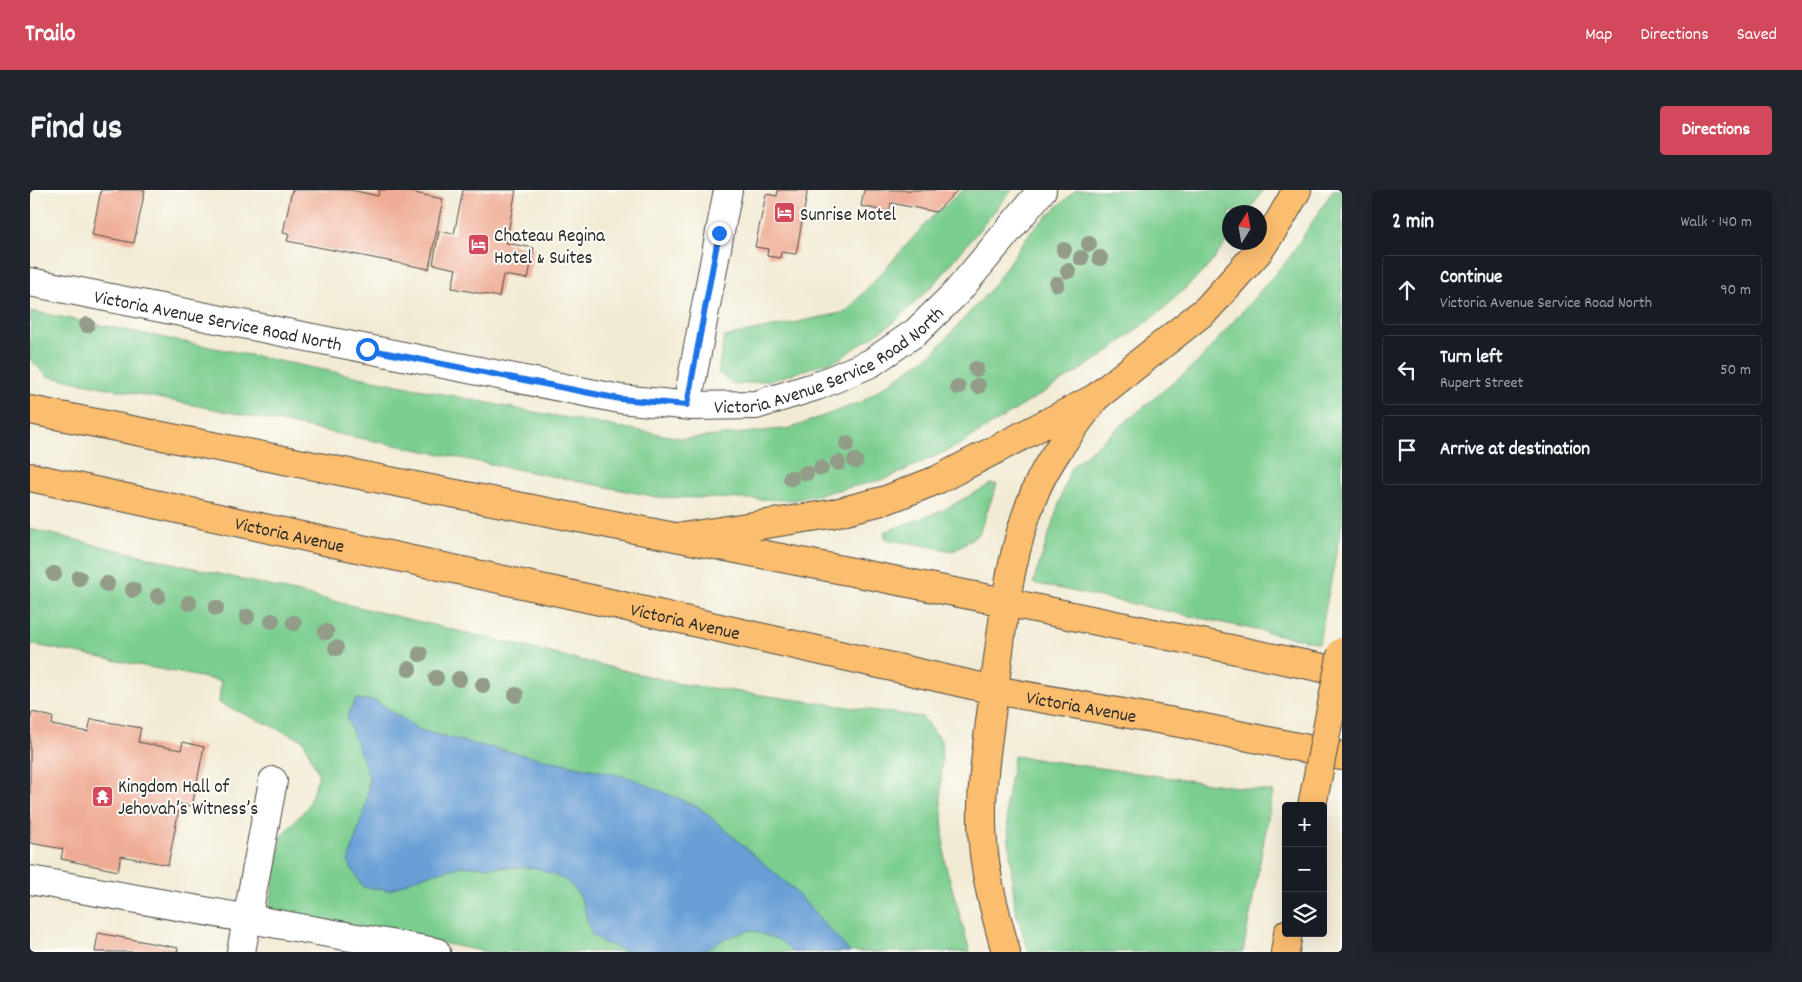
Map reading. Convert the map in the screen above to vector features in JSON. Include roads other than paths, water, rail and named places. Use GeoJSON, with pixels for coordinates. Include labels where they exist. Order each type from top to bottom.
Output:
{"type":"FeatureCollection","features":[{"type":"Feature","properties":{"kind":"main road"},"geometry":{"type":"LineString","coordinates":[[682,537],[831,514],[886,500],[937,480],[1095,398],[1207,309],[1259,251],[1295,193]]}},
{"type":"Feature","properties":{"kind":"main road"},"geometry":{"type":"LineString","coordinates":[[1006,952],[988,887],[982,823],[985,761],[1005,602],[1026,517],[1038,486],[1053,458],[1095,398]]}},
{"type":"Feature","properties":{"kind":"main road"},"geometry":{"type":"LineString","coordinates":[[36,409],[1005,602],[1342,672]]}},
{"type":"Feature","properties":{"kind":"main road","name":"Victoria Avenue"},"geometry":{"type":"LineString","coordinates":[[30,477],[605,602],[994,690],[1185,724],[1342,756]]}},
{"type":"Feature","properties":{"kind":"main road"},"geometry":{"type":"LineString","coordinates":[[1313,802],[1342,652]]}},
{"type":"Feature","properties":{"kind":"main road"},"geometry":{"type":"LineString","coordinates":[[1285,952],[1287,937]]}},
{"type":"Feature","properties":{"kind":"street"},"geometry":{"type":"LineString","coordinates":[[687,405],[728,190]]}},
{"type":"Feature","properties":{"kind":"street","name":"Victoria Avenue Service Road North"},"geometry":{"type":"LineString","coordinates":[[30,282],[620,399],[687,405],[756,405],[817,386],[872,363],[916,332],[957,292],[1042,190]]}},
{"type":"Feature","properties":{"kind":"street"},"geometry":{"type":"LineString","coordinates":[[241,952],[273,781]]}},
{"type":"Feature","properties":{"kind":"street"},"geometry":{"type":"LineString","coordinates":[[30,880],[436,952]]}},
{"type":"Feature","properties":{"kind":"water"},"geometry":{"type":"Polygon","coordinates":[[[356,699],[376,701],[420,730],[474,744],[631,778],[700,808],[791,887],[850,952],[792,952],[781,941],[751,930],[724,939],[702,952],[629,952],[604,943],[591,934],[581,897],[567,881],[538,868],[463,866],[419,877],[390,890],[363,887],[348,862],[367,801],[369,777],[347,717],[356,699]]]}},
{"type":"Feature","properties":{"kind":"place","name":"Sunrise Motel"},"geometry":{"type":"Point","coordinates":[784,213]}},
{"type":"Feature","properties":{"kind":"place","name":"Chateau Regina Hotel & Suites"},"geometry":{"type":"Point","coordinates":[478,245]}},
{"type":"Feature","properties":{"kind":"place","name":"Kingdom Hall of Jehovah’s Witness’s"},"geometry":{"type":"Point","coordinates":[102,796]}}]}
